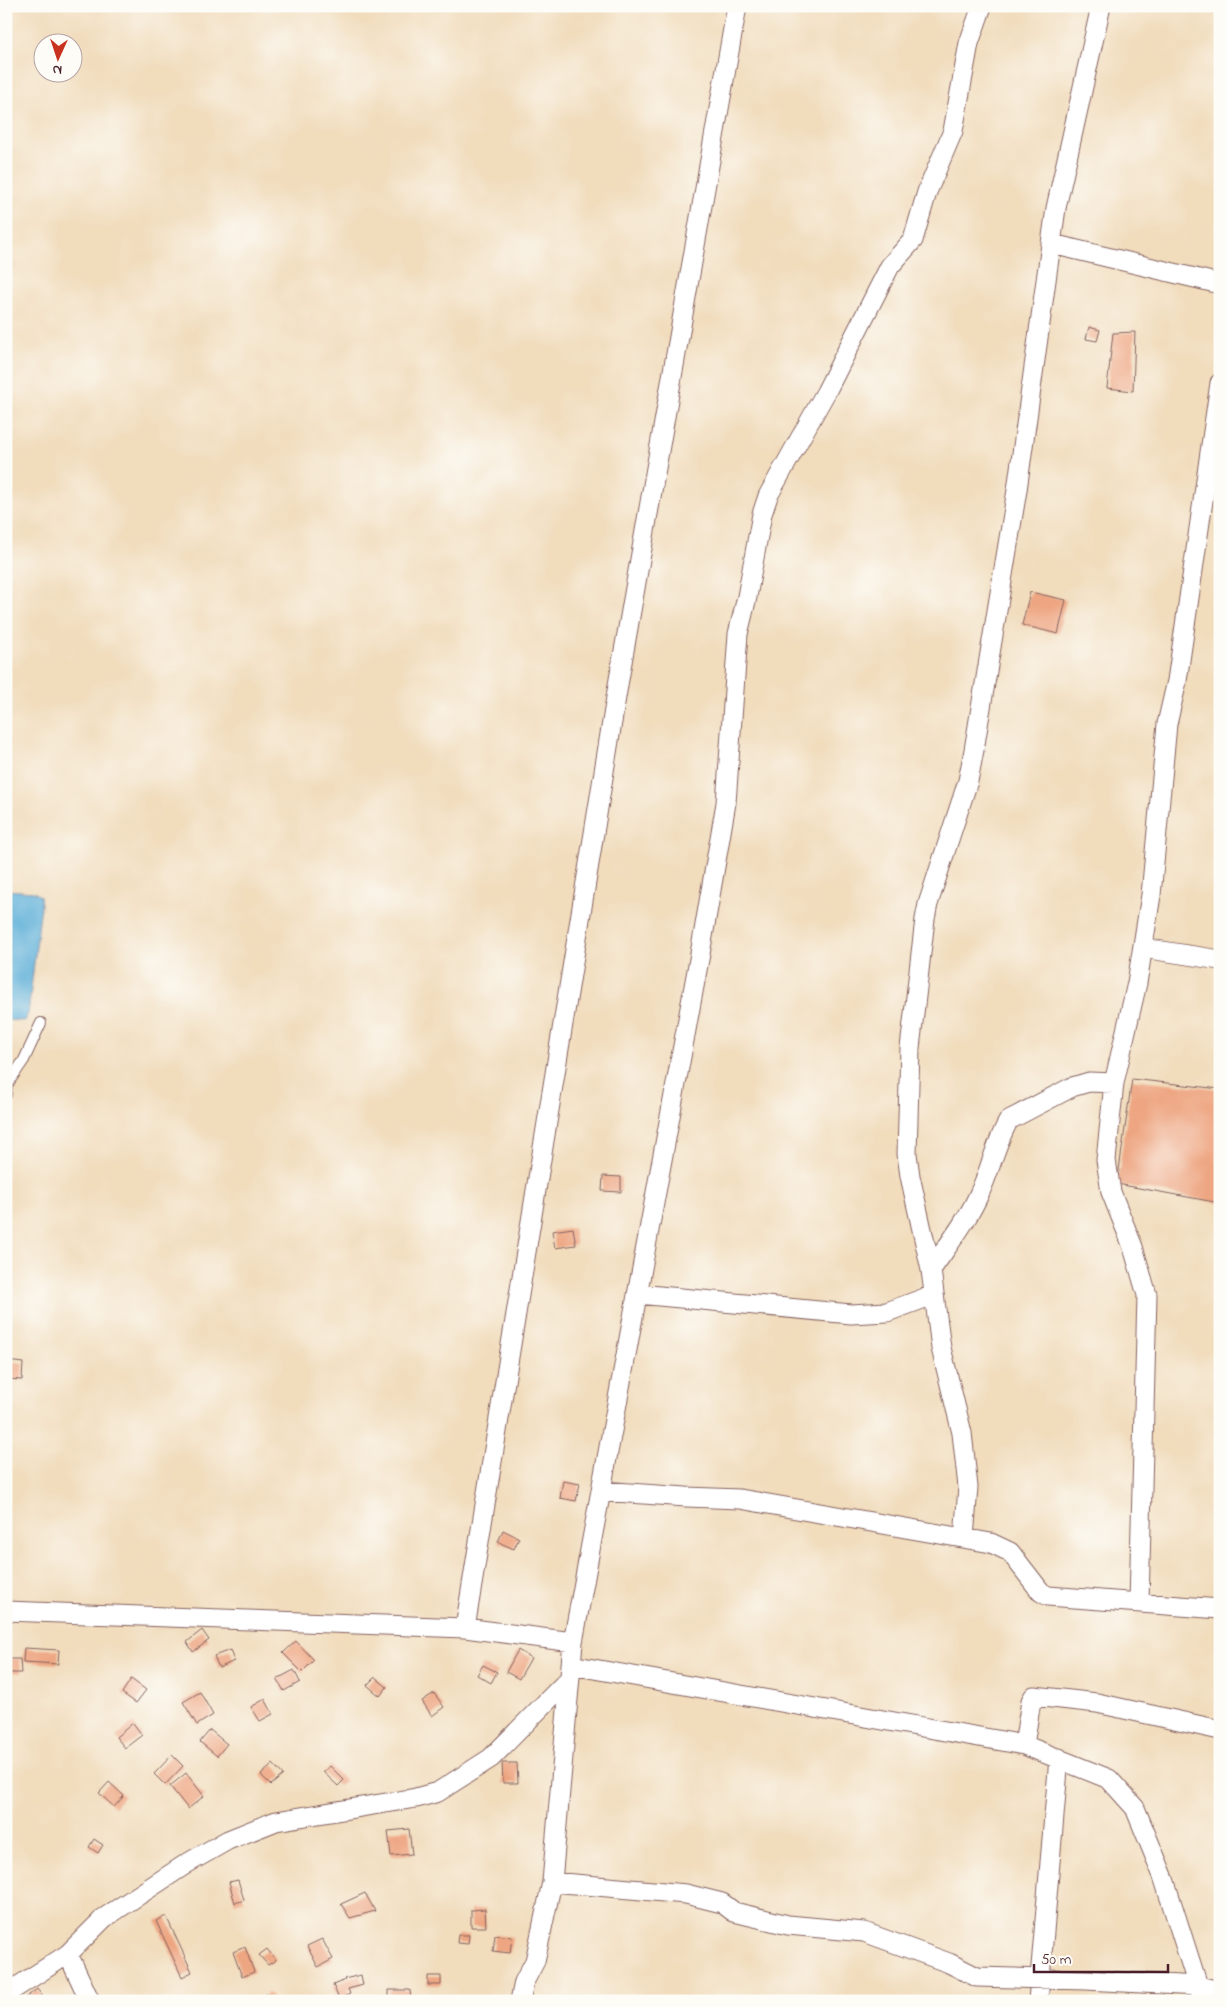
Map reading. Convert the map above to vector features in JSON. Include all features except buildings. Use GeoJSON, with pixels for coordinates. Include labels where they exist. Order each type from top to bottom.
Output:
{"type":"FeatureCollection","features":[{"type":"Feature","properties":{"kind":"street"},"geometry":{"type":"LineString","coordinates":[[464,1628],[618,685],[737,6]]}},
{"type":"Feature","properties":{"kind":"street"},"geometry":{"type":"LineString","coordinates":[[520,2001],[524,1982],[534,1961],[552,1882],[573,1642],[638,1294],[726,803],[738,634],[747,597],[762,514],[768,496],[826,392],[890,266],[913,240],[927,192],[953,131],[969,42],[982,6]]}},
{"type":"Feature","properties":{"kind":"street"},"geometry":{"type":"LineString","coordinates":[[964,1538],[968,1487],[962,1433],[941,1348],[931,1270],[911,1184],[907,1154],[910,1048],[925,919],[930,897],[968,781],[974,750],[1018,490],[1056,208],[1101,6]]}},
{"type":"Feature","properties":{"kind":"street"},"geometry":{"type":"LineString","coordinates":[[1052,244],[1220,284]]}},
{"type":"Feature","properties":{"kind":"street"},"geometry":{"type":"LineString","coordinates":[[1139,1603],[1147,1295],[1133,1247],[1111,1192],[1106,1160],[1114,1083],[1137,983],[1151,895],[1167,724],[1177,681],[1220,383]]}},
{"type":"Feature","properties":{"kind":"street"},"geometry":{"type":"LineString","coordinates":[[1143,948],[1220,960]]}},
{"type":"Feature","properties":{"kind":"street"},"geometry":{"type":"LineString","coordinates":[[931,1270],[980,1193],[1009,1120],[1019,1113],[1072,1087],[1089,1082],[1114,1083]]}},
{"type":"Feature","properties":{"kind":"street"},"geometry":{"type":"LineString","coordinates":[[638,1294],[851,1314],[887,1312],[933,1295]]}},
{"type":"Feature","properties":{"kind":"street"},"geometry":{"type":"LineString","coordinates":[[601,1491],[740,1499],[991,1543],[1010,1552],[1041,1592],[1048,1596],[1220,1609]]}},
{"type":"Feature","properties":{"kind":"street"},"geometry":{"type":"LineString","coordinates":[[6,1610],[464,1628],[573,1642]]}},
{"type":"Feature","properties":{"kind":"street"},"geometry":{"type":"LineString","coordinates":[[570,1671],[1024,1745],[1109,1780],[1135,1808],[1163,1876],[1200,1993]]}},
{"type":"Feature","properties":{"kind":"street"},"geometry":{"type":"LineString","coordinates":[[6,1994],[68,1954],[104,1918],[186,1864],[228,1840],[276,1821],[416,1798],[438,1792],[490,1758],[570,1671]]}},
{"type":"Feature","properties":{"kind":"street"},"geometry":{"type":"LineString","coordinates":[[1024,1745],[1031,1701],[1034,1696],[1097,1703],[1220,1730]]}},
{"type":"Feature","properties":{"kind":"street"},"geometry":{"type":"LineString","coordinates":[[1038,2001],[1059,1758]]}},
{"type":"Feature","properties":{"kind":"street"},"geometry":{"type":"LineString","coordinates":[[552,1882],[686,1894],[722,1903],[734,1912],[788,1925],[864,1932],[950,1963],[977,1977],[1040,1979],[1200,1993],[1220,1991]]}},
{"type":"Feature","properties":{"kind":"street"},"geometry":{"type":"LineString","coordinates":[[68,1954],[90,2001]]}},
{"type":"Feature","properties":{"kind":"lane"},"geometry":{"type":"LineString","coordinates":[[6,1095],[7,1085],[24,1060],[42,1023]]}},
{"type":"Feature","properties":{"kind":"water"},"geometry":{"type":"Polygon","coordinates":[[[6,890],[34,892],[40,896],[41,905],[28,1014],[24,1021],[6,1020],[6,890]]]}}]}
